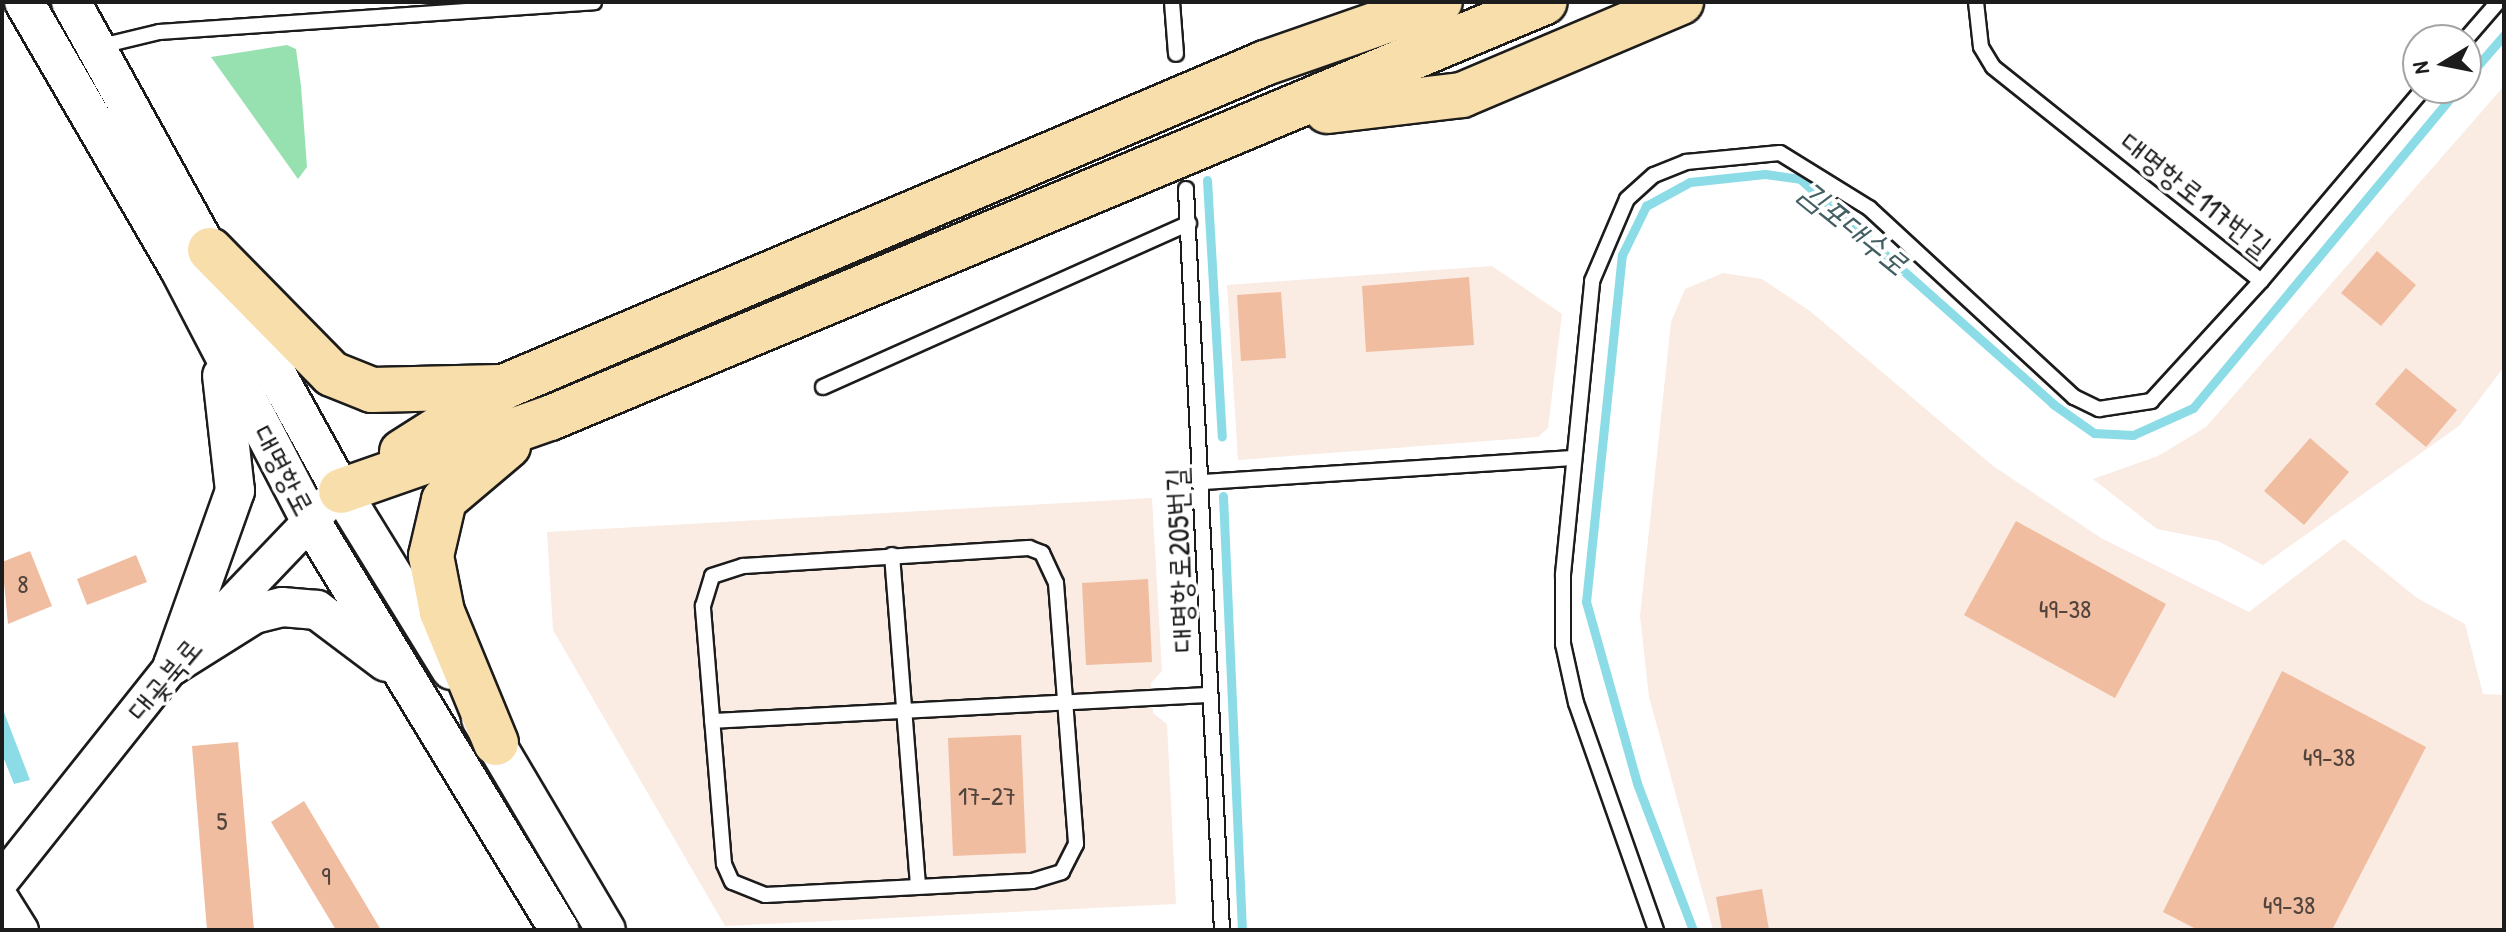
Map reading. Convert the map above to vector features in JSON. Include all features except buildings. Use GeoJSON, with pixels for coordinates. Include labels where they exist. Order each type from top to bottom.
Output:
{"type":"FeatureCollection","features":[{"type":"Feature","properties":{"kind":"highway"},"geometry":{"type":"LineString","coordinates":[[1265,63],[1342,2]]}},
{"type":"Feature","properties":{"kind":"highway"},"geometry":{"type":"LineString","coordinates":[[1265,63],[1361,2]]}},
{"type":"Feature","properties":{"kind":"highway"},"geometry":{"type":"LineString","coordinates":[[341,491],[506,386],[1265,63],[1386,2]]}},
{"type":"Feature","properties":{"kind":"highway"},"geometry":{"type":"LineString","coordinates":[[1265,63],[1440,2]]}},
{"type":"Feature","properties":{"kind":"highway"},"geometry":{"type":"LineString","coordinates":[[341,491],[550,418],[1545,2]]}},
{"type":"Feature","properties":{"kind":"highway"},"geometry":{"type":"LineString","coordinates":[[1277,116],[1441,71],[1607,2]]}},
{"type":"Feature","properties":{"kind":"highway"},"geometry":{"type":"LineString","coordinates":[[1277,116],[1462,95],[1681,2]]}},
{"type":"Feature","properties":{"kind":"highway"},"geometry":{"type":"LineString","coordinates":[[195,260],[332,374],[372,390],[506,386]]}},
{"type":"Feature","properties":{"kind":"highway"},"geometry":{"type":"LineString","coordinates":[[496,743],[442,612],[431,556],[444,500],[479,465],[550,418]]}},
{"type":"Feature","properties":{"kind":"main road","name":"대명항로"},"geometry":{"type":"LineString","coordinates":[[24,2],[195,260],[341,491],[496,743],[606,930]]}},
{"type":"Feature","properties":{"kind":"main road","name":"대명항로"},"geometry":{"type":"LineString","coordinates":[[71,2],[97,47],[310,520],[559,930]]}},
{"type":"Feature","properties":{"kind":"main road"},"geometry":{"type":"LineString","coordinates":[[173,665],[235,491],[224,382],[195,260]]}},
{"type":"Feature","properties":{"kind":"main road"},"geometry":{"type":"LineString","coordinates":[[173,665],[254,614],[282,607],[317,610],[403,675]]}},
{"type":"Feature","properties":{"kind":"street","name":"대곶북로"},"geometry":{"type":"LineString","coordinates":[[2,880],[173,665],[341,491]]}},
{"type":"Feature","properties":{"kind":"street"},"geometry":{"type":"LineString","coordinates":[[2,900],[21,930]]}},
{"type":"Feature","properties":{"kind":"lane"},"geometry":{"type":"LineString","coordinates":[[97,47],[159,32],[594,2]]}},
{"type":"Feature","properties":{"kind":"lane"},"geometry":{"type":"LineString","coordinates":[[1172,2],[1176,54]]}},
{"type":"Feature","properties":{"kind":"lane","name":"대명항로117번길"},"geometry":{"type":"LineString","coordinates":[[1976,2],[1981,47],[1993,67],[2261,281],[2410,104]]}},
{"type":"Feature","properties":{"kind":"lane"},"geometry":{"type":"LineString","coordinates":[[2479,24],[2498,2]]}},
{"type":"Feature","properties":{"kind":"lane"},"geometry":{"type":"LineString","coordinates":[[1656,930],[1576,703],[1563,644],[1573,458],[1592,281],[1604,239],[1627,199],[1654,175],[1686,162],[1780,153],[1814,168],[1869,208],[2074,397],[2099,409],[2151,401],[2261,281]]}},
{"type":"Feature","properties":{"kind":"lane","name":"대명항로205번길"},"geometry":{"type":"LineString","coordinates":[[1186,189],[1203,482],[1209,695],[1222,930]]}},
{"type":"Feature","properties":{"kind":"lane"},"geometry":{"type":"LineString","coordinates":[[823,387],[1189,223]]}},
{"type":"Feature","properties":{"kind":"lane"},"geometry":{"type":"LineString","coordinates":[[1203,482],[1573,458]]}},
{"type":"Feature","properties":{"kind":"lane"},"geometry":{"type":"LineString","coordinates":[[1016,547],[1042,553],[1056,583],[1076,844],[1062,872],[1032,881],[745,893],[724,864],[703,606],[712,576],[743,566],[892,555],[1016,547]]}},
{"type":"Feature","properties":{"kind":"lane"},"geometry":{"type":"LineString","coordinates":[[892,555],[918,886]]}},
{"type":"Feature","properties":{"kind":"lane"},"geometry":{"type":"LineString","coordinates":[[712,721],[1209,695]]}},
{"type":"Feature","properties":{"kind":"shaded area"},"geometry":{"type":"Polygon","coordinates":[[[2504,86],[2504,367],[2459,426],[2263,565],[2218,541],[2157,529],[2093,479],[2158,456],[2206,427],[2504,86]]]}},
{"type":"Feature","properties":{"kind":"shaded area"},"geometry":{"type":"Polygon","coordinates":[[[1492,266],[1562,314],[1548,428],[1538,437],[1238,460],[1227,285],[1492,266]]]}},
{"type":"Feature","properties":{"kind":"shaded area"},"geometry":{"type":"Polygon","coordinates":[[[1723,273],[1762,279],[1810,311],[1993,466],[2101,538],[2249,612],[2344,539],[2417,598],[2465,624],[2483,694],[2504,695],[2504,930],[1713,930],[1649,697],[1640,616],[1671,322],[1685,289],[1723,273]]]}},
{"type":"Feature","properties":{"kind":"shaded area"},"geometry":{"type":"Polygon","coordinates":[[[1152,498],[1162,671],[1151,683],[1153,713],[1167,724],[1176,904],[725,926],[553,630],[547,532],[1152,498]]]}},
{"type":"Feature","properties":{"kind":"green space"},"geometry":{"type":"Polygon","coordinates":[[[287,45],[296,49],[301,86],[307,167],[298,179],[211,57],[287,45]]]}},
{"type":"Feature","properties":{"kind":"water"},"geometry":{"type":"Polygon","coordinates":[[[2,707],[30,780],[14,784],[2,754],[2,707]]]}},
{"type":"Feature","properties":{"kind":"waterway","name":"김포대수로"},"geometry":{"type":"LineString","coordinates":[[2482,60],[2504,35]]}},
{"type":"Feature","properties":{"kind":"waterway","name":"김포대수로"},"geometry":{"type":"LineString","coordinates":[[1693,930],[1637,783],[1586,602],[1622,255],[1646,206],[1690,182],[1765,174],[1800,179],[2053,404],[2094,433],[2133,435],[2193,408],[2446,104]]}},
{"type":"Feature","properties":{"kind":"waterway"},"geometry":{"type":"LineString","coordinates":[[1207,180],[1222,437]]}},
{"type":"Feature","properties":{"kind":"waterway"},"geometry":{"type":"LineString","coordinates":[[1223,496],[1242,930]]}}]}
